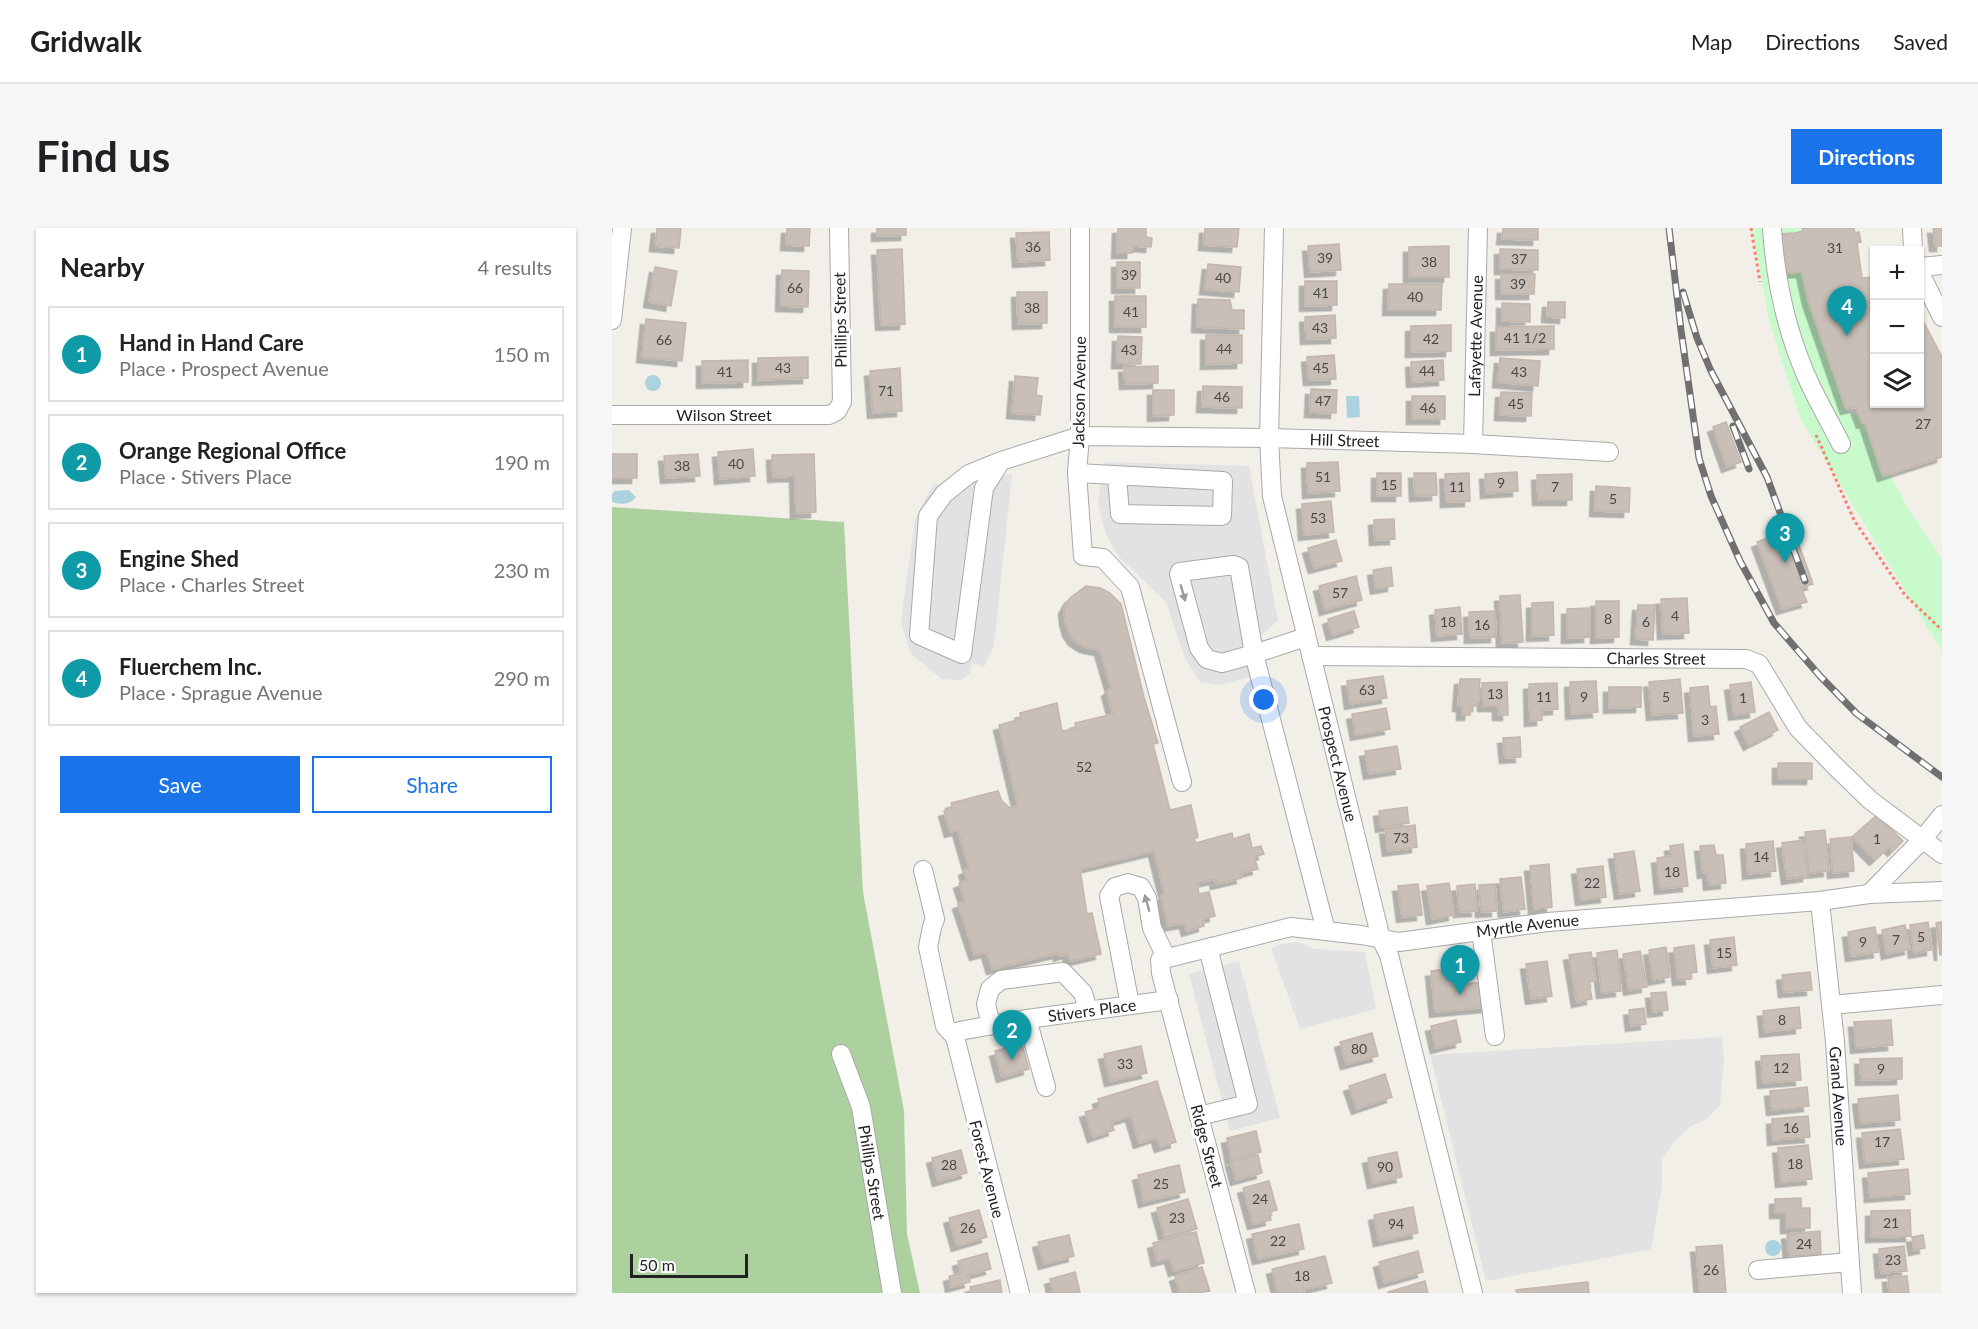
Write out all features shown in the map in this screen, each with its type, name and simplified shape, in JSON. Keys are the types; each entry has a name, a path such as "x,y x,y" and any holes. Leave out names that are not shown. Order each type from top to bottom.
{"street":[{"path":"612,320 622,228"},
{"name":"Phillips Street","path":"837,411 842,402 839,228"},
{"name":"Jackson Avenue","path":"1080,228 1080,436 1077,473 1083,556 1103,558 1130,587 1182,782"},
{"name":"Prospect Avenue","path":"1274,228 1269,438 1272,496 1473,1293"},
{"name":"Lafayette Avenue","path":"1473,444 1478,228"},
{"path":"1772,228 1781,293 1804,373 1841,444"},
{"path":"1912,228 1913,246"},
{"path":"1924,267 1942,265"},
{"path":"1924,281 1942,317"},
{"name":"Wilson Street","path":"612,415 829,416 837,411"},
{"name":"Hill Street","path":"1001,461 984,488 962,654 919,635 928,516 944,494 969,474 1001,461 1080,436 1269,438 1473,444 1609,452"},
{"path":"1077,473 1223,482 1222,516 1120,514 1117,476"},
{"path":"1306,637 1254,654 1222,663 1207,659 1199,648 1178,577 1180,572 1234,565 1239,567 1254,654 1326,931"},
{"name":"Charles Street","path":"1311,656 1746,659 1759,664 1798,728 1835,766 1870,800 1942,854"},
{"path":"1869,894 1922,840 1942,815"},
{"name":"Forest Avenue","path":"923,870 936,919 928,947 945,1026 955,1041 1020,1293"},
{"path":"1130,1005 1109,896 1115,887 1128,883 1141,887 1147,898 1152,928 1166,957 1160,960 1169,1000"},
{"name":"Myrtle Avenue","path":"1166,957 1291,927 1399,942 1548,922 1820,901 1869,894 1942,891"},
{"name":"Grand Avenue","path":"1820,901 1831,1005 1852,1293"},
{"path":"1481,931 1495,1036"},
{"path":"1199,1116 1248,1104 1210,956 1212,947"},
{"path":"991,1025 986,1004 990,989 1001,980 1064,972 1083,993 1088,1010"},
{"path":"1831,1005 1942,995"},
{"name":"Stivers Place","path":"955,1041 959,1031 1027,1019 1169,1000"},
{"name":"Ridge Street","path":"1169,1000 1246,1293"},
{"path":"1027,1019 1046,1087"},
{"name":"Phillips Street","path":"841,1054 861,1107 892,1293"},
{"path":"1758,1270 1850,1262"}],"green space":[{"path":"1752,228 1801,228 1817,314 1849,415 1857,413 1907,506 1942,559 1942,651 1800,418 1769,320"},
{"path":"612,507 844,522 863,892 904,1111 907,1234 920,1293 612,1293"}],"shaded area":[{"path":"1104,462 1249,466 1278,621 1254,641 1253,679 1246,678 1219,685 1200,682 1186,660 1166,602 1119,557 1106,535 1098,504"},
{"path":"1012,474 994,646 984,667 972,663 970,673 961,680 942,679 910,653 901,621 915,519 933,485"},
{"path":"1298,942 1315,949 1365,952 1376,1009 1300,1029 1271,948"},
{"path":"1239,961 1280,1118 1230,1131 1189,974"},
{"path":"1722,1037 1724,1061 1720,1105 1707,1119 1691,1126 1673,1143 1662,1160 1662,1186 1651,1249 1486,1281 1430,1055"}],"water":[{"path":"650,375 656,375 661,383 659,389 650,391 645,386 645,380"},
{"path":"1346,396 1359,396 1360,417 1347,418"},
{"path":"629,490 636,497 631,502 622,504 612,502 612,494 615,491"},
{"path":"1770,1240 1776,1240 1781,1248 1779,1254 1770,1256 1765,1251 1765,1245"}],"building":[{"path":"657,228 681,228 679,248 655,246"},
{"path":"787,228 810,228 809,246 786,245"},
{"path":"877,228 906,228 906,235 877,236"},
{"path":"1118,228 1146,228 1146,237 1152,238 1151,247 1133,246 1132,253 1117,253"},
{"path":"1205,228 1239,228 1237,247 1204,245"},
{"path":"1503,228 1538,228 1538,240 1502,239"},
{"path":"1802,228 1854,228 1855,233 1859,232 1861,242 1857,243 1862,278 1870,277 1870,408 1924,408 1924,323 1942,357 1942,457 1883,476 1865,422 1862,423 1856,407 1846,409 1808,300 1802,272 1785,273 1778,234 1803,231"},
{"path":"1933,228 1942,228 1942,246 1935,246"},
{"path":"1049,232 1050,260 1018,262 1016,233"},
{"path":"1339,244 1341,270 1310,272 1308,246"},
{"path":"1449,246 1449,277 1409,277 1409,247"},
{"path":"902,249 905,324 881,325 877,250"},
{"path":"1500,249 1538,250 1538,270 1500,269"},
{"path":"1117,262 1140,262 1140,288 1117,288"},
{"path":"1208,264 1241,267 1239,292 1205,289"},
{"path":"655,267 677,271 671,306 649,302"},
{"path":"782,270 809,271 808,307 781,306"},
{"path":"1501,274 1535,274 1534,294 1501,294"},
{"path":"1305,281 1337,281 1337,305 1305,306"},
{"path":"1389,284 1442,284 1441,310 1388,310"},
{"path":"1017,292 1047,292 1047,323 1018,324"},
{"path":"1115,296 1146,296 1146,327 1115,327"},
{"path":"1198,299 1230,300 1232,310 1244,310 1244,329 1197,327"},
{"path":"1548,302 1565,302 1565,318 1547,317"},
{"path":"1502,303 1530,304 1530,322 1502,321"},
{"path":"1335,315 1336,338 1306,339 1305,317"},
{"path":"646,319 686,323 682,361 642,357"},
{"path":"1451,325 1451,351 1411,352 1411,326"},
{"path":"1554,326 1554,349 1496,350 1496,327"},
{"path":"1206,335 1242,335 1242,363 1206,364"},
{"path":"1118,336 1142,337 1141,364 1117,363"},
{"path":"1334,355 1336,379 1309,380 1307,357"},
{"path":"808,357 808,378 758,380 758,358"},
{"path":"1500,358 1540,361 1538,386 1498,382"},
{"path":"748,360 748,382 702,383 702,361"},
{"path":"1443,360 1444,380 1412,382 1411,362"},
{"path":"1158,366 1158,383 1125,384 1124,367"},
{"path":"900,368 902,411 873,413 870,371"},
{"path":"1015,376 1038,378 1036,395 1042,396 1040,415 1012,413"},
{"path":"1203,386 1242,387 1242,408 1202,407"},
{"path":"1311,389 1337,390 1336,413 1310,412"},
{"path":"1153,390 1174,390 1174,415 1153,416"},
{"path":"1501,392 1532,393 1531,416 1500,415"},
{"path":"1412,396 1445,396 1445,419 1412,419"},
{"path":"1726,422 1741,462 1727,467 1713,427"},
{"path":"753,449 755,476 720,479 718,452"},
{"path":"612,454 637,454 637,478 612,478"},
{"path":"698,454 700,476 666,478 664,456"},
{"path":"814,454 816,512 796,513 795,476 773,477 772,455"},
{"path":"1338,462 1340,491 1308,493 1307,463"},
{"path":"1517,472 1518,491 1486,493 1485,474"},
{"path":"1377,473 1401,473 1401,496 1377,496"},
{"path":"1414,473 1436,473 1437,495 1415,496"},
{"path":"1469,473 1470,501 1446,502 1445,474"},
{"path":"1572,474 1572,500 1538,500 1537,475"},
{"path":"1596,486 1630,488 1629,512 1595,511"},
{"path":"1331,501 1334,532 1304,535 1302,504"},
{"path":"1394,519 1395,539 1375,540 1374,520"},
{"path":"1793,528 1813,584 1801,588 1807,602 1782,609 1757,542"},
{"path":"1336,540 1342,561 1314,568 1308,548"},
{"path":"1391,567 1393,586 1376,589 1373,570"},
{"path":"1356,576 1362,600 1325,610 1319,586"},
{"path":"1086,586 1100,588 1110,593 1121,604 1158,743 1153,744 1170,810 1191,805 1198,837 1194,839 1196,843 1232,833 1233,839 1249,834 1252,848 1261,846 1264,854 1254,857 1258,869 1241,873 1242,878 1216,884 1215,879 1197,883 1199,894 1209,892 1215,916 1203,919 1204,926 1187,931 1185,923 1168,926 1161,896 1165,895 1154,851 1080,869 1087,914 1092,913 1101,954 1070,961 1068,953 1059,956 1058,953 992,969 987,952 975,955 958,904 965,901 959,883 967,880 964,870 969,868 958,830 950,832 944,811 952,809 951,803 998,791 1002,801 1010,808 1018,806 999,725 1021,719 1020,713 1057,703 1062,731 1076,729 1075,723 1113,714 1107,691 1111,688 1100,650 1085,647 1074,640 1068,631 1065,619 1064,609 1070,598"},
{"path":"1520,595 1523,642 1502,643 1500,596"},
{"path":"1687,598 1689,633 1663,634 1661,599"},
{"path":"1596,601 1619,601 1619,637 1596,638"},
{"path":"1553,602 1554,635 1532,636 1532,603"},
{"path":"1638,605 1655,605 1653,640 1636,639"},
{"path":"1460,607 1462,634 1437,636 1435,610"},
{"path":"1589,608 1589,637 1567,638 1567,609"},
{"path":"1354,611 1359,627 1332,635 1328,619"},
{"path":"1495,611 1496,637 1470,638 1469,612"},
{"path":"1383,676 1387,698 1350,704 1347,681"},
{"path":"1460,679 1480,679 1478,706 1471,706 1470,715 1462,715 1462,706 1458,706"},
{"path":"1680,679 1683,713 1652,715 1649,682"},
{"path":"1596,681 1598,712 1571,714 1570,682"},
{"path":"1507,682 1508,715 1498,715 1498,706 1483,706 1482,683"},
{"path":"1751,682 1755,712 1734,715 1730,685"},
{"path":"1557,683 1558,709 1542,710 1542,720 1530,721 1529,684"},
{"path":"1708,686 1710,707 1716,706 1719,734 1694,736 1690,688"},
{"path":"1609,687 1641,687 1641,707 1609,708"},
{"path":"1386,708 1390,729 1356,735 1352,714"},
{"path":"1769,712 1778,730 1749,745 1740,727"},
{"path":"1520,737 1521,757 1505,758 1503,738"},
{"path":"1397,746 1401,769 1369,774 1365,751"},
{"path":"1778,763 1812,763 1812,779 1778,779"},
{"path":"1407,807 1409,823 1381,827 1379,811"},
{"path":"1877,815 1903,841 1893,851 1889,847 1875,860 1852,837"},
{"path":"1415,825 1417,847 1388,851 1385,829"},
{"path":"1825,830 1829,871 1809,873 1805,832"},
{"path":"1851,837 1854,871 1833,873 1830,839"},
{"path":"1803,840 1808,876 1787,879 1782,843"},
{"path":"1773,841 1776,871 1748,874 1746,844"},
{"path":"1683,844 1688,886 1660,889 1657,858 1671,856 1670,846"},
{"path":"1714,845 1716,855 1723,855 1726,883 1709,885 1708,872 1703,873 1700,846"},
{"path":"1634,851 1640,891 1620,894 1614,854"},
{"path":"1549,864 1552,907 1534,909 1530,866"},
{"path":"1603,866 1606,897 1581,900 1577,869"},
{"path":"1521,877 1525,909 1504,912 1500,879"},
{"path":"1449,883 1454,915 1432,919 1427,886"},
{"path":"1418,884 1422,915 1402,917 1398,886"},
{"path":"1475,884 1477,911 1459,912 1457,886"},
{"path":"1495,884 1497,911 1481,912 1479,885"},
{"path":"1928,922 1932,950 1914,953 1910,925"},
{"path":"1942,922 1942,955 1940,955 1936,923"},
{"path":"1905,925 1910,949 1887,954 1882,930"},
{"path":"1875,927 1879,952 1851,956 1848,932"},
{"path":"1734,937 1737,965 1713,968 1710,940"},
{"path":"1694,945 1697,972 1690,973 1691,979 1678,980 1674,948"},
{"path":"1666,947 1670,977 1653,980 1649,950"},
{"path":"1617,950 1621,991 1602,993 1597,953"},
{"path":"1640,951 1647,987 1629,990 1623,954"},
{"path":"1591,952 1596,981 1589,982 1592,999 1577,1002 1569,955"},
{"path":"1547,961 1552,996 1531,999 1526,964"},
{"path":"1462,967 1464,984 1485,982 1487,1007 1435,1012 1431,971"},
{"path":"1810,972 1812,990 1784,992 1782,975"},
{"path":"1666,992 1668,1010 1653,1012 1651,993"},
{"path":"1799,1007 1801,1028 1765,1032 1763,1011"},
{"path":"1644,1008 1646,1024 1631,1026 1629,1010"},
{"path":"1456,1020 1461,1042 1436,1048 1431,1026"},
{"path":"1891,1020 1893,1045 1856,1048 1854,1022"},
{"path":"1372,1033 1378,1056 1346,1064 1340,1042"},
{"path":"1022,1044 1029,1069 1002,1077 995,1051"},
{"path":"1141,1046 1147,1073 1110,1081 1104,1054"},
{"path":"1799,1054 1801,1080 1763,1083 1761,1056"},
{"path":"1902,1058 1902,1079 1861,1080 1860,1059"},
{"path":"1385,1074 1392,1097 1357,1109 1349,1086"},
{"path":"1157,1081 1176,1142 1160,1147 1157,1137 1139,1143 1131,1116 1111,1122 1114,1130 1093,1137 1085,1112 1100,1108 1098,1099"},
{"path":"1807,1087 1809,1106 1772,1110 1770,1091"},
{"path":"1898,1095 1900,1120 1861,1123 1858,1099"},
{"path":"1808,1116 1810,1137 1773,1140 1772,1119"},
{"path":"1900,1129 1904,1159 1865,1163 1862,1133"},
{"path":"1256,1131 1261,1152 1231,1159 1227,1138"},
{"path":"1808,1145 1812,1179 1781,1182 1778,1148"},
{"path":"961,1150 967,1173 938,1181 932,1158"},
{"path":"1397,1152 1402,1177 1373,1183 1368,1158"},
{"path":"1258,1155 1262,1173 1236,1180 1231,1161"},
{"path":"1179,1165 1185,1192 1144,1202 1138,1175"},
{"path":"1908,1169 1910,1194 1870,1197 1868,1173"},
{"path":"1269,1181 1277,1210 1269,1212 1271,1220 1253,1224 1243,1188"},
{"path":"1801,1198 1801,1208 1810,1208 1810,1228 1786,1228 1786,1213 1775,1213 1775,1199"},
{"path":"1188,1199 1197,1229 1165,1237 1157,1208"},
{"path":"1413,1207 1418,1233 1379,1241 1374,1215"},
{"path":"979,1210 987,1237 957,1246 949,1218"},
{"path":"1910,1210 1911,1236 1871,1237 1871,1211"},
{"path":"1299,1224 1304,1249 1258,1259 1252,1234"},
{"path":"1820,1231 1821,1254 1789,1256 1787,1234"},
{"path":"1196,1232 1204,1263 1174,1271 1170,1258 1157,1261 1153,1243"},
{"path":"1069,1235 1074,1256 1044,1264 1038,1242"},
{"path":"1923,1235 1925,1248 1914,1250 1912,1237"},
{"path":"1722,1245 1726,1293 1700,1293 1696,1247"},
{"path":"1904,1246 1907,1271 1881,1273 1879,1249"},
{"path":"1418,1251 1423,1272 1384,1283 1379,1262"},
{"path":"987,1253 991,1269 968,1275 970,1282 951,1287 949,1276 961,1273 958,1261"},
{"path":"1325,1256 1332,1283 1303,1290 1304,1293 1278,1293 1272,1269"},
{"path":"1202,1267 1210,1291 1194,1293 1193,1290 1180,1293 1175,1276"},
{"path":"1075,1272 1080,1292 1053,1293 1050,1279"},
{"path":"1907,1276 1909,1293 1889,1293 1888,1277"},
{"path":"1000,1280 1002,1293 971,1293 970,1287"},
{"path":"1425,1281 1428,1293 1388,1293 1388,1292"},
{"path":"1588,1282 1589,1293 1517,1293 1516,1290"}],"railway":[{"path":"1669,228 1699,458 1711,496 1740,561 1774,623 1820,676 1857,714 1942,777"},
{"path":"1683,292 1697,338 1711,371 1767,477 1805,581"},
{"path":"1733,426 1749,469"}],"place":[{"name":"Fluerchem Inc.","path":"1847,336"},
{"name":"Engine Shed","path":"1785,563"},
{"name":"Hand in Hand Care","path":"1460,995"},
{"name":"Orange Regional Office","path":"1012,1060"}]}
